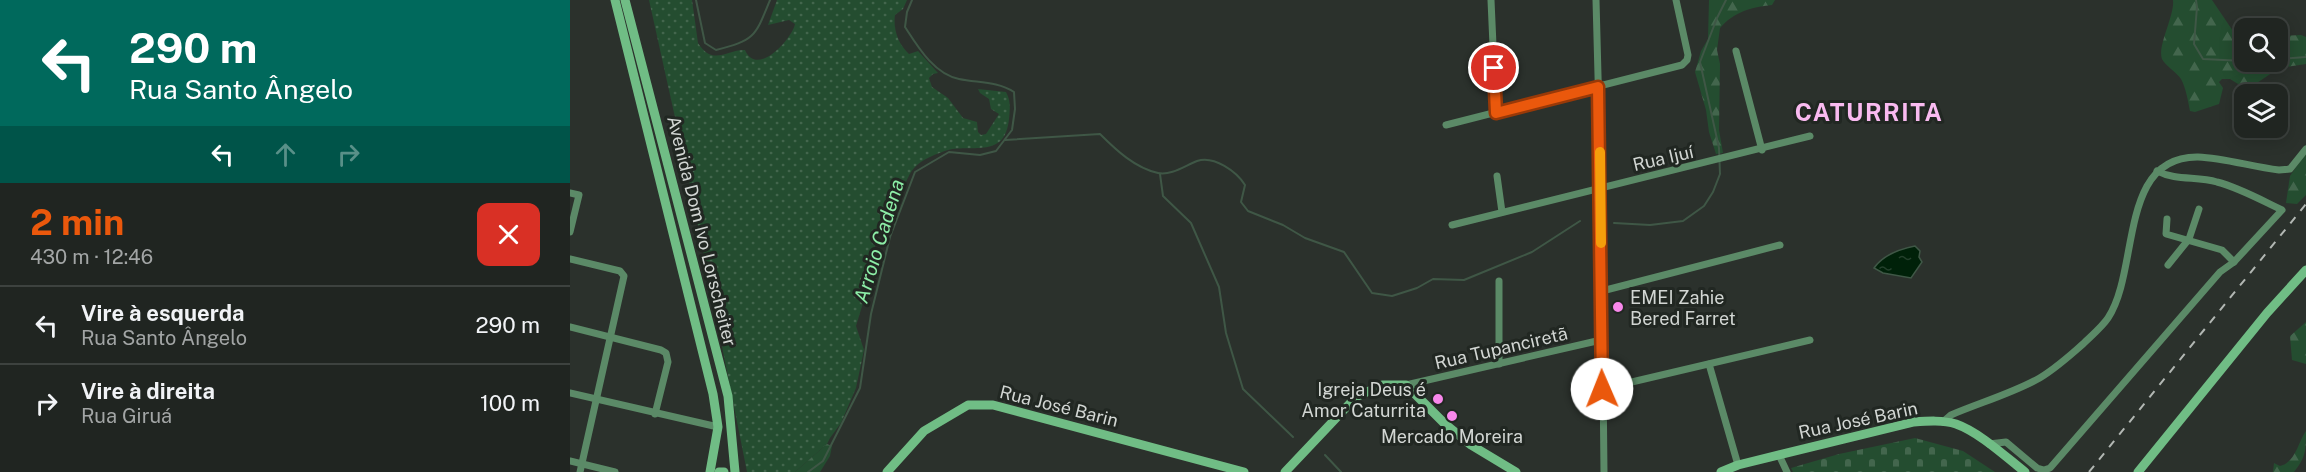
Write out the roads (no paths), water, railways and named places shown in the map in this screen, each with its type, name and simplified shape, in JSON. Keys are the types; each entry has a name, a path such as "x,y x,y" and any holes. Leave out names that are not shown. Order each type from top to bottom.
{"main road":[{"name":"Avenida Dom Ivo Lorscheiter","path":"615,0 713,393 718,428 710,472"},
{"name":"Avenida Dom Ivo Lorscheiter","path":"625,0 728,396 735,472"},
{"path":"2138,472 2267,313 2306,270"},
{"path":"1285,472 1356,396 1382,385 1406,385 1445,424 1471,445 1516,472"},
{"name":"Rua José Barin","path":"887,472 924,431 968,405 993,405 1244,472"},
{"name":"Rua José Barin","path":"1721,472 1779,454 1914,422 1943,422 1957,424 1989,444 2025,472"},
{"path":"719,472 724,472"}],"street":[{"path":"1491,0 1496,113"},
{"path":"1596,0 1601,188 1604,472"},
{"path":"1446,126 1682,65 1688,55 1676,0"},
{"path":"1736,51 1762,150"},
{"name":"Rua Ijuí","path":"1452,225 1762,150 1810,136"},
{"path":"1943,422 1951,415 2035,381 2051,371 2090,338 2107,319 2117,302 2124,282 2138,210 2146,186 2157,171 2180,158 2198,157 2270,169 2290,169 2306,149"},
{"path":"1989,444 2006,442 2037,468 2044,470 2050,468 2220,272 2234,262 2282,210 2234,187 2197,178 2173,178 2157,171"},
{"path":"1497,176 1502,212"},
{"path":"570,193 579,195 570,232"},
{"path":"2168,265 2189,239 2199,209"},
{"path":"2167,219 2166,234 2222,250 2234,262"},
{"path":"1602,291 1780,245"},
{"path":"570,259 620,271 624,276 581,468"},
{"path":"1499,281 1499,364"},
{"path":"570,327 612,336 666,353 668,362 655,414"},
{"name":"Rua Tupanciretã","path":"1406,385 1601,340"},
{"path":"1602,389 1810,340"},
{"path":"1709,364 1738,465"},
{"path":"570,393 718,428"},
{"path":"1779,454 1787,472"},
{"path":"570,462 581,468 615,472"}],"water":[{"path":"1915,246 1920,251 1919,257 1922,262 1911,278 1883,273 1874,268 1892,253"}],"waterway":[{"name":"Arroio Cadena","path":"696,0 705,43 716,50 739,43 752,35 761,22 770,0"},
{"name":"Arroio Cadena","path":"808,472 823,461 860,388 871,314 890,237 915,172 949,152 980,155 996,151 1012,130 1015,109 1014,92 994,84 959,79 934,66 905,27 907,12 912,0"},
{"path":"1614,223 1650,225 1683,221 1704,206 1713,192 1720,174 1719,148 1700,62 1726,0"},
{"path":"2196,0 2194,44 2203,59 2234,61"},
{"path":"2288,58 2306,57"},
{"path":"1005,140 1100,134 1134,163 1150,171 1163,174 1197,161 1211,160 1231,170 1245,185 1241,202 1248,211 1283,225 1305,238 1344,252 1372,293 1392,296 1417,288 1433,279 1464,280 1532,252 1580,221"},
{"path":"1160,174 1163,196 1191,223 1219,287 1226,333 1243,389 1293,437"},
{"path":"1325,455 1341,472"}],"railway":[{"path":"2089,472 2306,204"}],"place":[{"name":"EMEI Zahie Bered Farret","path":"1618,307"},
{"name":"Igreja Deus é Amor Caturrita","path":"1438,399"},
{"name":"Mercado Moreira","path":"1452,416"}],"district":[{"name":"CATURRITA","path":"1869,112"}]}
